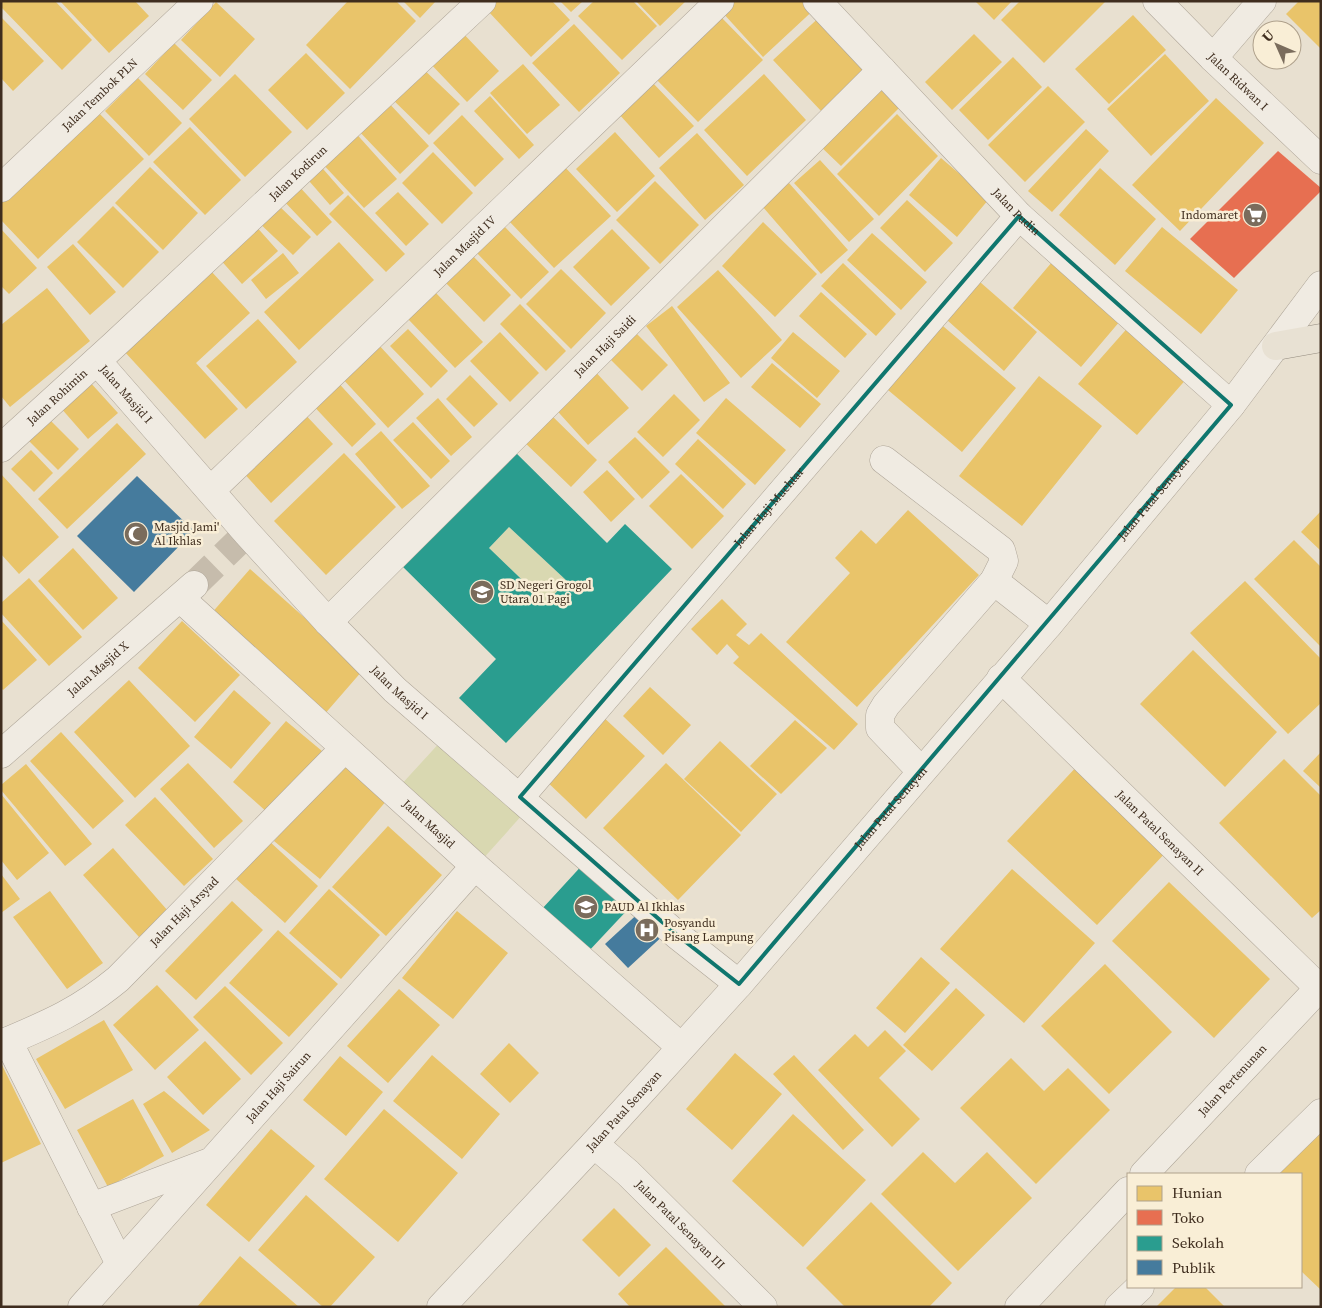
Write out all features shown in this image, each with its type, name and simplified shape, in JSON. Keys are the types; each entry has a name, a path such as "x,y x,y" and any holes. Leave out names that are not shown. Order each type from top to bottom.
{"main road":[{"path":"1276,346 1321,338"}],"street":[{"name":"Jalan Tembok PLN","path":"1,188 200,1"},
{"name":"Jalan Kodirun","path":"106,353 482,1"},
{"name":"Jalan Masjid IV","path":"210,490 720,1"},
{"name":"Jalan Pudin","path":"816,1 1019,216 1231,406"},
{"name":"Jalan Ridwan I","path":"1157,1 1212,58 1321,160"},
{"path":"1212,58 1262,1"},
{"name":"Jalan Haji Saidi","path":"328,622 882,70"},
{"name":"Jalan Haji Muchtar","path":"520,797 1019,216"},
{"name":"Jalan Patal Senayan","path":"441,1307 594,1144 739,984 1049,624 1231,406 1320,287"},
{"name":"Jalan Rohimin","path":"1,448 106,353"},
{"name":"Jalan Masjid I","path":"106,353 245,536 394,690 520,797 677,935 739,984"},
{"path":"884,460 1001,550 1004,561 994,581 880,715 880,728 921,771"},
{"path":"994,581 1049,624"},
{"name":"Jalan Masjid","path":"187,591 345,748 475,866 681,1047"},
{"name":"Jalan Masjid X","path":"1,754 187,591"},
{"name":"Jalan Patal Senayan II","path":"1001,678 1320,987"},
{"name":"Jalan Haji Arsyad","path":"5,1042 61,1019 92,1001 118,979 345,748"},
{"name":"Jalan Haji Sairun","path":"82,1307 475,866"},
{"name":"Jalan Pertenunan","path":"1145,1173 1320,987"},
{"path":"5,1042 120,1264"},
{"path":"1259,1173 1321,1113"},
{"name":"Jalan Patal Senayan III","path":"594,1144 628,1173 763,1307"},
{"path":"91,1207 212,1161"},
{"path":"1019,1307 1127,1191"},
{"path":"1120,1307 1139,1288"}],"highlighted area":[{"path":"1019,216 1231,405 739,984 677,935 520,797"}],"green space":[{"path":"509,527 567,581 546,603 489,548"},
{"path":"443,739 524,813 481,861 399,787"}],"building: Hunian":[{"path":"1,1 55,1 92,40 62,70 1,7"},
{"path":"60,1 135,1 149,16 109,53"},
{"path":"348,1 396,1 416,21 350,89 306,45"},
{"path":"403,1 436,1 420,18"},
{"path":"497,1 552,1 570,20 531,57 487,10"},
{"path":"560,1 583,1 571,12"},
{"path":"594,1 633,1 657,26 622,60 578,16"},
{"path":"636,1 686,1 660,26"},
{"path":"734,1 815,1 819,5 763,57 722,12"},
{"path":"975,1 1012,1 994,20"},
{"path":"1020,1 1106,1 1044,63 1001,20"},
{"path":"1299,1 1321,1 1321,49 1302,30 1302,20 1292,20 1286,14"},
{"path":"216,2 255,39 220,77 181,40"},
{"path":"825,12 873,64 822,112 773,60"},
{"path":"1133,15 1166,50 1109,104 1075,69"},
{"path":"1,17 44,61 13,91 1,78"},
{"path":"722,18 763,60 698,122 657,80"},
{"path":"574,24 620,73 579,112 532,63"},
{"path":"458,28 499,71 467,102 426,59"},
{"path":"974,34 1002,62 952,110 925,82"},
{"path":"174,43 212,80 183,110 145,74"},
{"path":"306,53 345,93 307,130 268,90"},
{"path":"1165,54 1209,101 1151,156 1107,109"},
{"path":"1013,57 1042,87 988,140 959,110"},
{"path":"417,63 460,104 429,135 387,94"},
{"path":"523,64 560,105 527,134 490,93"},
{"path":"235,74 292,132 245,177 189,119"},
{"path":"764,74 806,120 747,176 704,130"},
{"path":"138,78 182,123 149,156 105,111"},
{"path":"652,82 694,126 659,158 618,113"},
{"path":"876,85 899,108 841,166 818,144"},
{"path":"1048,86 1085,122 1025,182 988,145"},
{"path":"490,96 534,145 519,159 474,111"},
{"path":"1216,98 1264,143 1180,231 1132,185"},
{"path":"386,100 429,146 400,174 356,128"},
{"path":"95,109 144,159 38,259 1,220 1,198"},
{"path":"897,114 938,156 879,216 837,174"},
{"path":"462,115 504,159 475,187 433,143"},
{"path":"190,127 241,180 205,215 153,162"},
{"path":"352,129 397,179 364,208 319,160"},
{"path":"1086,129 1109,151 1052,212 1028,191"},
{"path":"615,132 655,176 617,212 576,169"},
{"path":"697,133 744,185 705,220 659,168"},
{"path":"433,152 473,193 442,224 402,183"},
{"path":"941,158 989,199 957,237 909,195"},
{"path":"820,160 874,219 849,242 794,183"},
{"path":"317,162 344,193 330,205 303,174"},
{"path":"563,165 611,216 554,268 506,218"},
{"path":"150,167 198,213 163,250 115,203"},
{"path":"1100,168 1156,219 1115,265 1059,215"},
{"path":"655,181 699,225 660,264 616,220"},
{"path":"296,183 332,222 317,236 281,198"},
{"path":"789,183 848,250 821,274 762,206"},
{"path":"398,192 429,224 406,246 375,213"},
{"path":"348,195 405,254 386,272 329,214"},
{"path":"273,200 311,237 293,255 255,219"},
{"path":"907,200 953,243 925,272 880,228"},
{"path":"113,206 159,252 123,288 77,242"},
{"path":"763,222 817,274 775,317 722,266"},
{"path":"254,224 278,251 242,284 218,257"},
{"path":"502,224 549,272 521,299 475,251"},
{"path":"1162,227 1238,290 1201,334 1125,271"},
{"path":"1,229 37,268 9,294 1,286"},
{"path":"612,229 650,268 611,306 573,267"},
{"path":"872,233 927,282 901,310 847,260"},
{"path":"339,242 374,280 299,350 264,312"},
{"path":"73,244 116,292 90,315 47,267"},
{"path":"283,253 299,273 266,299 251,280"},
{"path":"471,254 511,295 484,322 444,281"},
{"path":"1058,255 1126,314 1081,367 1013,308"},
{"path":"843,263 896,314 876,336 821,286"},
{"path":"561,269 606,313 571,349 526,304"},
{"path":"210,270 250,313 196,363 238,409 205,439 123,350"},
{"path":"718,270 782,340 741,378 677,307"},
{"path":"980,282 1037,332 1004,371 947,320"},
{"path":"47,288 90,341 10,407 1,396 1,325"},
{"path":"821,292 867,334 845,358 799,316"},
{"path":"436,293 483,342 455,368 408,319"},
{"path":"520,304 566,351 546,371 500,324"},
{"path":"672,306 730,383 704,402 646,326"},
{"path":"258,319 297,362 246,409 206,366"},
{"path":"937,321 1016,388 962,452 882,385"},
{"path":"1131,324 1189,376 1137,435 1078,384"},
{"path":"408,329 448,371 431,388 390,346"},
{"path":"500,332 539,373 510,402 470,361"},
{"path":"793,332 840,371 817,398 771,358"},
{"path":"637,334 668,365 642,391 611,360"},
{"path":"377,343 424,394 388,428 341,377"},
{"path":"772,363 821,404 800,428 751,387"},
{"path":"591,367 629,408 588,445 551,404"},
{"path":"470,375 498,404 474,427 446,399"},
{"path":"1039,376 1102,426 1022,526 959,476"},
{"path":"333,377 376,424 352,447 308,400"},
{"path":"89,381 118,413 88,439 60,407"},
{"path":"674,394 700,420 663,457 637,432"},
{"path":"438,398 472,437 451,456 416,418"},
{"path":"726,398 786,450 755,485 696,433"},
{"path":"300,409 333,444 271,503 239,468"},
{"path":"547,411 597,460 571,487 521,439"},
{"path":"46,416 79,449 58,470 24,436"},
{"path":"413,422 450,461 431,479 393,440"},
{"path":"117,423 146,454 67,529 38,499"},
{"path":"381,431 430,486 402,509 355,454"},
{"path":"635,437 670,472 642,499 608,462"},
{"path":"698,439 746,484 723,509 675,464"},
{"path":"31,450 53,473 34,492 11,469"},
{"path":"344,453 396,507 326,575 274,521"},
{"path":"607,470 635,499 611,522 583,492"},
{"path":"1,474 59,537 19,574 1,554"},
{"path":"681,474 724,516 692,549 649,506"},
{"path":"908,510 979,575 857,707 786,642 850,573 835,558 861,530 876,544"},
{"path":"1321,511 1321,551 1301,532"},
{"path":"1294,540 1321,567 1321,647 1254,579"},
{"path":"73,548 118,598 83,630 38,581"},
{"path":"250,569 363,670 323,716 210,615"},
{"path":"29,578 82,637 49,666 1,613 1,603"},
{"path":"1245,581 1321,659 1321,703 1288,734 1190,633"},
{"path":"722,599 747,624 736,635 749,645 761,633 858,724 834,750 733,663 739,657 727,644 717,655 691,629"},
{"path":"1,620 37,660 3,690 1,688"},
{"path":"182,621 240,675 195,722 138,668"},
{"path":"1193,650 1277,732 1225,787 1140,704"},
{"path":"129,680 190,746 135,798 74,732"},
{"path":"650,687 691,725 663,755 623,716"},
{"path":"234,690 271,723 231,769 194,737"},
{"path":"600,714 645,756 586,819 541,776"},
{"path":"795,720 827,748 781,794 750,766"},
{"path":"286,721 322,751 268,813 233,782"},
{"path":"61,732 124,801 93,829 30,761"},
{"path":"720,741 777,794 741,832 684,779"},
{"path":"1321,752 1321,788 1303,771"},
{"path":"1284,759 1321,796 1321,910 1312,918 1219,823"},
{"path":"341,761 387,800 320,879 274,841"},
{"path":"188,763 243,821 214,848 160,789"},
{"path":"666,763 741,835 678,900 603,828"},
{"path":"26,764 92,844 65,866 1,790 1,785"},
{"path":"1079,764 1169,849 1097,925 1007,841"},
{"path":"1,794 49,853 17,880 1,860"},
{"path":"155,797 213,859 184,886 125,825"},
{"path":"388,826 442,875 386,936 332,887"},
{"path":"269,841 318,886 285,923 235,878"},
{"path":"113,848 168,911 139,937 83,875"},
{"path":"1012,869 1095,943 1024,1023 940,949"},
{"path":"1,874 20,899 1,913"},
{"path":"1169,882 1270,979 1214,1038 1112,941"},
{"path":"329,889 380,935 341,979 289,933"},
{"path":"50,891 103,963 67,989 13,917"},
{"path":"232,901 263,930 196,1000 165,971"},
{"path":"457,911 508,953 453,1019 402,978"},
{"path":"278,930 338,984 289,1037 229,983"},
{"path":"921,957 950,983 905,1033 876,1008"},
{"path":"1105,964 1172,1032 1109,1094 1041,1026"},
{"path":"157,985 199,1030 155,1070 113,1025"},
{"path":"225,986 283,1043 251,1075 193,1017"},
{"path":"956,988 985,1015 932,1071 903,1045"},
{"path":"399,989 440,1025 388,1083 347,1046"},
{"path":"104,1020 133,1070 65,1109 36,1059"},
{"path":"885,1030 906,1051 879,1078 920,1119 892,1147 818,1070 855,1034 868,1047"},
{"path":"205,1041 241,1079 203,1115 167,1077"},
{"path":"509,1043 539,1073 510,1103 480,1074"},
{"path":"735,1053 782,1094 732,1150 686,1109"},
{"path":"432,1055 500,1114 462,1159 393,1101"},
{"path":"794,1055 864,1130 843,1150 773,1074"},
{"path":"340,1056 383,1092 346,1136 303,1100"},
{"path":"1011,1058 1044,1091 1068,1068 1110,1110 1036,1184 960,1108"},
{"path":"1,1063 41,1144 1,1163"},
{"path":"164,1091 210,1130 172,1153 143,1104"},
{"path":"133,1099 164,1156 108,1187 77,1130"},
{"path":"384,1109 458,1173 398,1242 324,1179"},
{"path":"793,1114 866,1180 803,1247 732,1181"},
{"path":"271,1129 315,1166 249,1242 206,1205"},
{"path":"1321,1129 1321,1290 1302,1272 1302,1173 1279,1173"},
{"path":"923,1152 955,1183 987,1152 1032,1198 958,1271 881,1194"},
{"path":"306,1195 375,1257 330,1307 323,1307 258,1250"},
{"path":"871,1202 952,1283 929,1307 845,1307 806,1268"},
{"path":"614,1208 651,1245 619,1277 582,1240"},
{"path":"666,1247 726,1307 630,1307 618,1294"},
{"path":"240,1256 299,1307 197,1307"},
{"path":"1175,1288 1206,1288 1225,1307 1156,1307"}],"building: Toko":[{"name":"Indomaret","path":"1278,151 1321,188 1321,191 1234,278 1190,239"}],"building: Sekolah":[{"name":"SD Negeri Grogol Utara 01 Pagi","path":"510,447 607,543 625,524 672,569 506,743 459,698 496,659 397,561","holes":["509,527 567,581 546,603 489,548"]},
{"name":"PAUD Al Ikhlas","path":"586,861 632,905 587,953 541,910"}],"building: Publik":[{"name":"Masjid Jami' Al Ikhlas","path":"137,476 194,531 134,592 77,536"},
{"path":"644,908 667,932 628,968 605,944"}],"tunnel":[{"path":"194,585 242,538"}],"place":[{"name":"Indomaret","path":"1255,215"},
{"name":"Masjid Jami' Al Ikhlas","path":"136,534"},
{"name":"SD Negeri Grogol Utara 01 Pagi","path":"482,592"},
{"name":"PAUD Al Ikhlas","path":"586,907"},
{"name":"Posyandu Pisang Lampung","path":"647,930"}]}
